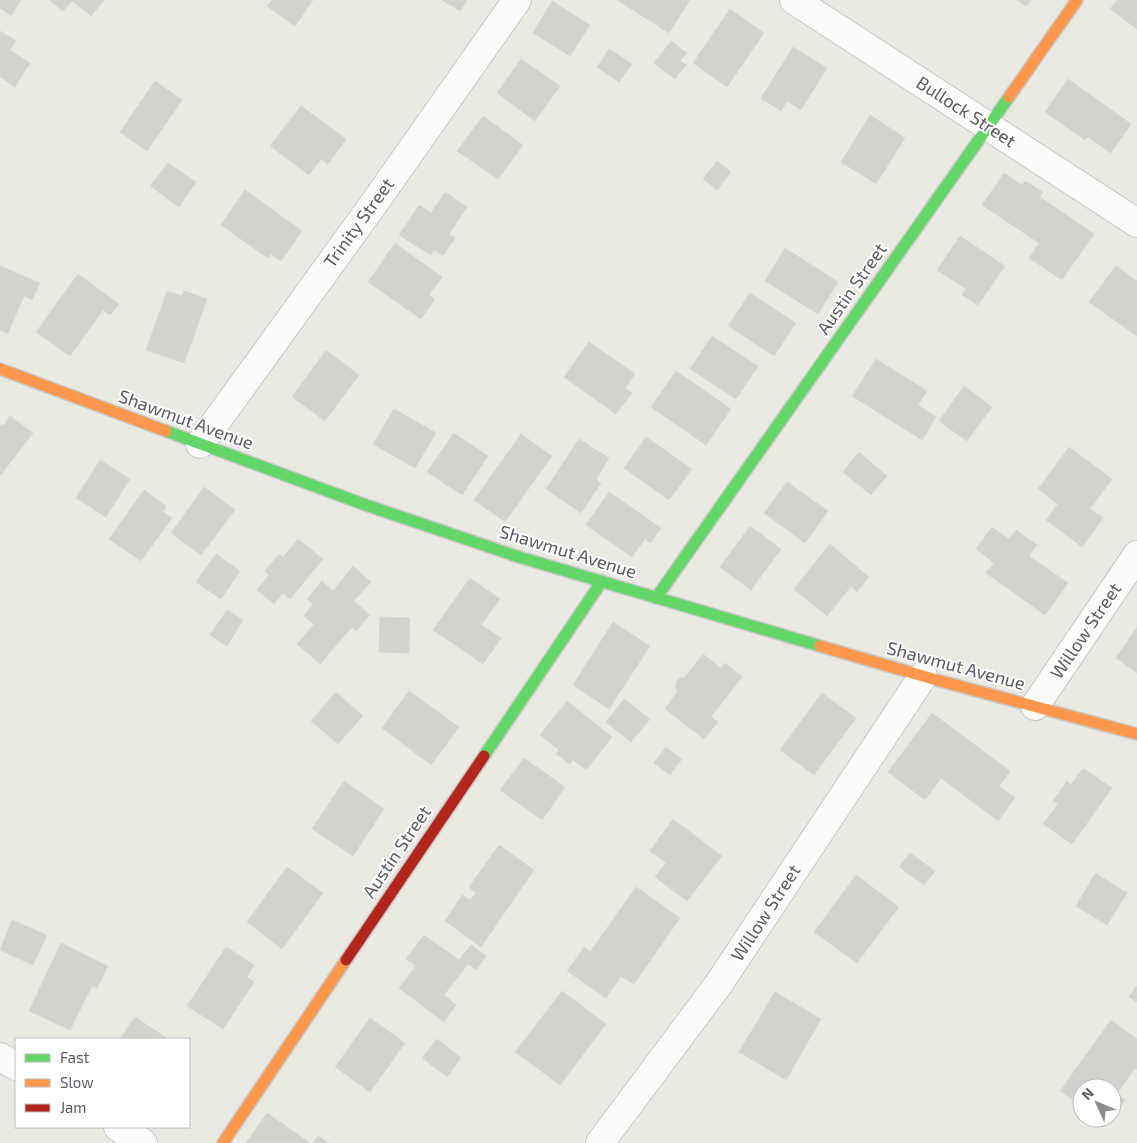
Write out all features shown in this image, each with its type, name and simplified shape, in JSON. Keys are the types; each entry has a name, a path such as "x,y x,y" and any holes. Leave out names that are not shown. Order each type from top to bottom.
{"street":[{"name":"Trinity Street","path":"200,444 375,202 517,0"},
{"name":"Bullock Street","path":"794,0 1137,223"},
{"name":"Austin Street","path":"656,598 1077,0"},
{"name":"Shawmut Avenue","path":"0,369 372,507 519,557 922,676 1137,734"},
{"name":"Willow Street","path":"1035,706 1137,555"},
{"name":"Austin Street","path":"223,1143 602,581"},
{"name":"Willow Street","path":"600,1143 718,985 922,676"},
{"path":"0,1057 15,1065"},
{"path":"120,1128 143,1143"}],"building":[{"path":"0,0 21,0 11,16 0,8"},
{"path":"49,0 104,0 91,16 72,1 63,11"},
{"path":"272,0 313,0 295,26 267,6"},
{"path":"442,0 467,0 460,11"},
{"path":"617,0 690,0 669,33"},
{"path":"1017,0 1031,0 1026,6"},
{"path":"1117,0 1137,0 1137,29 1110,9"},
{"path":"552,1 590,25 570,56 533,33"},
{"path":"730,9 764,33 727,87 693,63"},
{"path":"0,31 16,41 10,50 30,63 15,87 0,77"},
{"path":"671,41 687,53 680,61 686,65 675,79 654,63"},
{"path":"793,47 827,68 801,110 787,101 781,111 761,98"},
{"path":"609,49 632,64 619,82 597,67"},
{"path":"521,59 560,86 535,121 497,93"},
{"path":"1068,79 1131,124 1111,153 1088,137 1085,140 1045,112"},
{"path":"155,81 182,100 147,151 120,132"},
{"path":"301,106 346,139 328,164 321,159 309,175 270,146"},
{"path":"870,115 905,138 876,184 841,162"},
{"path":"483,116 523,145 498,179 457,151"},
{"path":"717,161 731,172 717,190 703,179"},
{"path":"168,163 196,182 179,207 150,186"},
{"path":"1004,173 1022,185 1025,181 1043,192 1040,197 1094,234 1062,280 1029,258 1039,243 982,205"},
{"path":"245,190 302,231 281,261 271,254 268,258 221,225"},
{"path":"445,192 467,207 449,234 455,238 443,256 434,250 431,255 399,235 419,205 431,213"},
{"path":"960,236 1005,266 978,305 962,295 966,289 937,270"},
{"path":"395,243 442,277 429,295 435,299 421,319 368,282"},
{"path":"785,248 838,282 818,314 765,281"},
{"path":"0,266 40,283 32,300 24,296 8,333 0,330"},
{"path":"1116,266 1137,281 1137,336 1089,302"},
{"path":"78,274 119,304 110,315 103,310 70,356 36,332"},
{"path":"167,291 182,296 184,291 207,299 184,363 146,350"},
{"path":"750,293 796,323 774,356 728,326"},
{"path":"712,336 758,366 736,399 690,369"},
{"path":"589,342 635,374 625,388 632,393 616,414 564,377"},
{"path":"326,350 359,375 325,421 292,397"},
{"path":"876,359 927,391 918,405 936,417 922,440 852,396"},
{"path":"676,371 731,409 706,445 651,407"},
{"path":"964,386 992,407 967,441 939,421"},
{"path":"394,409 436,433 415,468 373,444"},
{"path":"10,416 33,433 0,476 0,424 3,426"},
{"path":"454,433 488,456 462,495 427,472"},
{"path":"521,434 552,456 505,522 474,500"},
{"path":"646,437 692,469 669,500 624,468"},
{"path":"579,439 609,458 596,480 601,483 581,513 546,489"},
{"path":"1069,447 1112,479 1090,509 1103,518 1082,547 1046,520 1058,504 1038,489"},
{"path":"859,452 887,476 871,495 843,472"},
{"path":"100,460 130,479 106,517 76,498"},
{"path":"787,482 828,511 805,543 764,513"},
{"path":"204,487 235,510 201,555 171,533"},
{"path":"144,490 166,506 163,512 172,518 141,561 109,539"},
{"path":"609,492 661,528 650,543 645,539 632,557 586,525"},
{"path":"750,526 781,549 751,590 720,567"},
{"path":"992,527 1009,539 1016,530 1037,545 1029,556 1068,583 1045,615 986,573 994,563 976,549"},
{"path":"298,539 323,559 290,599 283,593 274,604 257,590 269,575 265,571 279,554 283,557"},
{"path":"830,544 869,577 857,592 851,586 827,616 794,589"},
{"path":"216,554 240,571 221,599 196,582"},
{"path":"353,566 371,582 354,601 370,615 356,631 352,627 320,664 297,644 314,624 304,616 313,604 307,599 322,581 333,591"},
{"path":"470,578 500,599 481,625 501,638 483,664 433,630"},
{"path":"227,610 243,620 227,646 210,635"},
{"path":"380,617 410,618 409,653 379,652"},
{"path":"613,622 650,646 609,709 573,685"},
{"path":"1137,627 1137,673 1116,658"},
{"path":"703,654 721,668 725,663 742,677 711,717 718,722 704,739 665,709 677,692 676,682 680,678 685,677"},
{"path":"409,691 459,727 431,765 382,728"},
{"path":"336,692 363,716 338,744 311,721"},
{"path":"822,693 856,718 814,775 780,750"},
{"path":"624,699 650,719 631,742 606,722"},
{"path":"567,701 612,737 586,770 573,760 570,764 556,754 559,750 540,735"},
{"path":"932,713 1010,771 999,786 1015,798 998,821 941,778 925,800 888,772"},
{"path":"666,747 682,759 670,775 654,763"},
{"path":"524,758 565,787 542,820 500,790"},
{"path":"1083,768 1112,788 1072,844 1043,824 1058,804 1053,801 1067,781 1071,785"},
{"path":"344,781 384,809 353,856 312,829"},
{"path":"673,819 722,856 687,901 655,877 666,863 650,851"},
{"path":"499,845 534,870 481,947 445,921 462,895 470,900 476,893 469,887"},
{"path":"910,853 935,871 924,885 899,867"},
{"path":"287,867 323,893 282,949 247,922"},
{"path":"1095,873 1127,893 1107,925 1076,906"},
{"path":"856,875 899,907 857,963 814,932"},
{"path":"636,887 680,918 634,984 621,976 606,998 567,971 584,947 590,952"},
{"path":"12,920 47,935 33,965 0,950"},
{"path":"424,935 459,960 471,945 486,956 476,970 468,964 444,995 456,1005 444,1022 399,988 416,966 406,959"},
{"path":"61,943 108,966 97,988 92,986 70,1030 29,1011"},
{"path":"226,947 254,965 247,977 254,982 223,1029 187,1006"},
{"path":"1137,985 1137,1002 1129,997"},
{"path":"562,991 606,1024 560,1085 515,1052"},
{"path":"775,992 821,1019 786,1080 739,1052"},
{"path":"135,1017 166,1038 121,1038"},
{"path":"370,1018 405,1043 370,1092 335,1067"},
{"path":"1111,1020 1137,1039 1137,1069 1135,1068 1122,1087 1122,1078 1072,1078 1072,1099 1060,1091"},
{"path":"437,1039 461,1058 447,1077 422,1058"},
{"path":"267,1113 310,1143 246,1143"},
{"path":"318,1136 329,1143 313,1143"}],"traffic: fast":[{"path":"656,598 1009,97"},
{"path":"166,431 363,504 519,557 820,646"},
{"path":"484,756 602,581"}],"traffic: slow":[{"path":"1009,97 1077,0"},
{"path":"0,369 166,431"},
{"path":"820,646 933,679 1137,734"},
{"path":"223,1143 346,960"}],"traffic: jam":[{"path":"346,960 484,756"}]}
